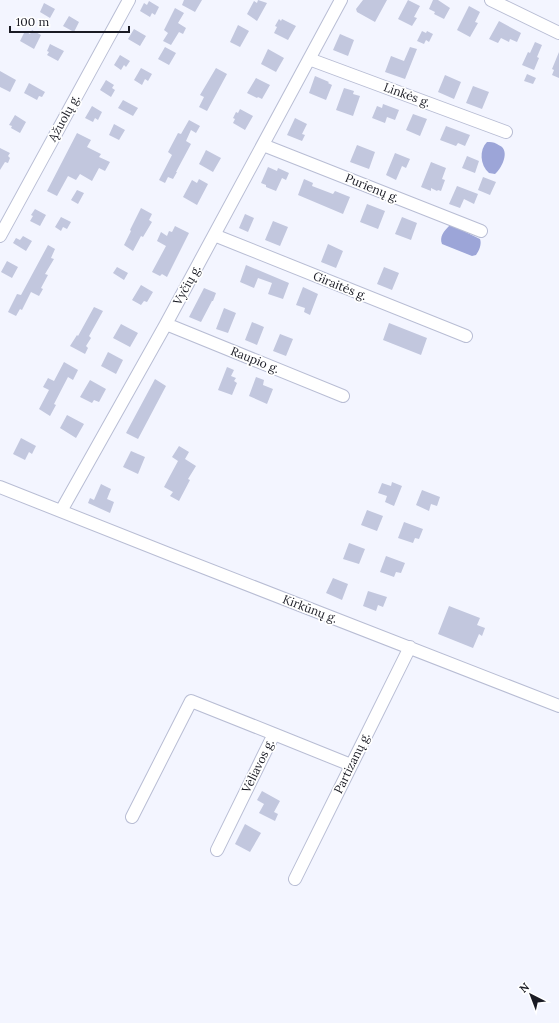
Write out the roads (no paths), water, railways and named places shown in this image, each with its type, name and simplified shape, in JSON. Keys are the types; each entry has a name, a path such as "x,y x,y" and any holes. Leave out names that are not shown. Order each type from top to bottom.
{"street":[{"name":"Ąžuolų g.","path":"0,236 129,0"},
{"name":"Vyčių g.","path":"61,511 166,324 341,0"},
{"path":"491,0 559,33"},
{"name":"Linkės g.","path":"309,59 506,132"},
{"name":"Purienų g.","path":"263,145 481,231"},
{"name":"Giraitės g.","path":"214,236 466,336"},
{"name":"Raupio g.","path":"166,324 344,396"},
{"path":"0,486 61,511"},
{"name":"Kirkūnų g.","path":"61,511 559,706"},
{"name":"Partizanų g.","path":"295,879 410,648"},
{"path":"132,817 191,701 274,734"},
{"name":"Vėliavos g.","path":"217,850 274,734 351,765"}],"water":[{"path":"487,142 492,142 502,147 505,153 500,169 495,174 489,173 482,162 484,145"},
{"path":"449,226 453,226 480,239 480,247 476,255 472,256 442,244 442,237"}]}
